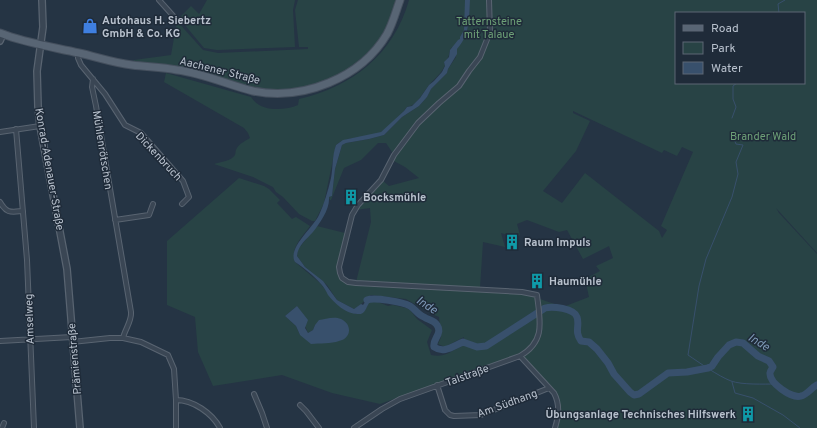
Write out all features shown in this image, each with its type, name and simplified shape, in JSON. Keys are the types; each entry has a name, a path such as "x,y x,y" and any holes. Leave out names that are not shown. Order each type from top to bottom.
{"main road":[{"name":"Aachener Straße","path":"1,36 131,65 185,71 254,91 276,93 298,92 332,82 367,58 386,34 393,21 400,0"}],"street":[{"name":"Konrad-Adenauer-Straße","path":"42,0 43,28 38,62 37,82 40,126 64,247 68,289"},
{"path":"160,0 176,19"},
{"name":"Talstraße","path":"354,428 400,399 520,356 531,348 538,339 540,333 537,295 515,291 348,282 342,278 339,267 352,215 358,205 381,180 394,155 418,123 438,103 459,86 480,57 490,32 489,0"},
{"name":"Dickenbruch","path":"78,53 78,58 81,65 105,94 125,125 140,133 183,181 189,197 182,204"},
{"name":"Mühlenrötschen","path":"93,80 92,87 131,312 130,321 123,338"},
{"path":"0,132 40,126"},
{"name":"Amselweg","path":"16,129 27,260 34,428"},
{"path":"0,202 5,210 9,212 23,211"},
{"path":"115,220 149,215 153,204"},
{"name":"Prämienstraße","path":"68,289 80,428"},
{"path":"0,341 30,339 72,340 123,338 141,342 157,349 168,355 174,369 176,428"},
{"path":"520,356 554,393 559,408 555,428"},
{"name":"Am Südhang","path":"438,385 445,410 450,415 454,416 481,415 549,388"},
{"path":"254,394 267,428"},
{"path":"176,400 191,402 207,413 217,422 220,428"},
{"path":"300,405 319,428"},
{"path":"2,428 4,423"}],"green space":[{"path":"207,0 295,0 293,10 295,47 217,50 204,48 179,18 191,6 199,14"},
{"path":"298,0 396,0 390,20 375,45 344,72 315,86 298,89 277,90 251,87 180,67 132,63 134,60 171,55 177,21 203,50 218,53 308,49 308,47 299,47 295,10"},
{"path":"409,0 817,0 817,253 776,208 817,254 817,428 556,428 560,408 557,397 523,357 530,350 541,326 540,299 563,307 589,297 585,279 600,271 596,266 613,258 609,246 583,259 567,230 559,232 527,220 517,224 520,235 516,237 501,233 505,247 483,242 480,288 356,282 371,222 370,208 356,210 382,180 389,186 419,178 405,167 392,160 394,155 386,143 378,143 361,160 344,168 331,200 330,200 329,197 332,196 335,169 342,145 384,135 402,117 419,106 427,97 431,89 447,73 456,57 452,47 448,58 444,63 444,68 421,97 387,127 376,134 347,139 336,145 324,203 315,221 312,221 299,214 283,197 276,192 273,187 253,177 214,164 231,159 235,155 238,147 250,138 248,133 244,128 164,82 166,73 251,97 255,102 266,108 279,109 292,107 298,105 299,99 318,94 353,77 382,52 393,37","holes":["573,111 662,153 664,150 677,156 682,147 693,152 661,226 667,230 662,238 659,231 585,173 562,203 543,191 576,151 590,121 573,113"]},
{"path":"239,178 269,189 280,200 277,203 292,219 296,217 310,226 295,247 295,262 320,283 336,303 345,310 357,314 365,310 368,303 373,300 388,306 393,305 406,308 410,310 417,319 432,330 427,342 431,355 444,355 464,345 464,337 445,347 438,344 441,337 439,317 406,299 371,295 354,309 337,300 327,285 305,267 297,256 298,249 317,226 345,233 338,267 347,283 535,295 536,310 519,321 521,325 538,316 536,338 530,347 518,354 380,404 332,393 282,375 213,386 198,352 195,317 167,305 167,241","holes":["297,306 308,333 313,330 315,325 334,318 340,341 300,335 296,326 285,316"]}],"water":[{"path":"465,0 470,0 467,32 457,49 457,54 447,73 431,89 427,97 419,106 402,117 384,135 342,145 335,169 332,196 329,197 328,206 324,216 313,232 301,245 298,252 297,256 305,267 323,281 337,300 354,309 361,304 363,305 369,297 377,296 376,300 373,300 368,304 364,312 359,314 350,313 334,302 318,281 309,272 295,262 293,256 297,244 316,220 323,206 331,178 336,145 343,140 381,132 407,107 412,106 420,98 429,85 442,72 445,66 444,62 449,57 450,50 460,39 464,30"},
{"path":"297,306 308,320 305,328 308,333 313,330 319,320 335,318 345,321 349,327 348,334 343,339 336,342 311,344 300,335 296,326 285,316"}],"waterway":[{"path":"779,12 778,4 785,0"},
{"path":"732,118 736,107 733,99 733,86 736,84"},
{"path":"731,132 736,144 743,145 736,162 738,174 732,197 706,259 699,286 688,355 715,373 731,381 747,384 775,384"},
{"name":"Inde","path":"367,300 371,299 395,302 412,307 422,316 437,325 439,331 434,341 434,347 441,350 448,349 463,342 477,347 486,346 545,308 553,307 567,310 575,314 577,317 577,331 581,341 589,342 597,349 608,363 614,374 634,395 639,394 668,373 687,372 712,366 729,345 736,342 743,343 758,356 769,361 773,367 770,372 773,381 787,393 801,396 817,385"},
{"path":"732,382 735,393 753,398 783,415 800,428"}],"place":[{"name":"Autohaus H. Siebertz GmbH & Co. KG","path":"90,26"},
{"name":"Bocksmühle","path":"351,197"},
{"name":"Raum Impuls","path":"512,242"},
{"name":"Haumühle","path":"537,281"},
{"name":"Übungsanlage Technisches Hilfswerk","path":"748,414"}],"park label":[{"name":"Tatternsteine mit Talaue","path":"489,27"},
{"name":"Brander Wald","path":"763,136"}]}
